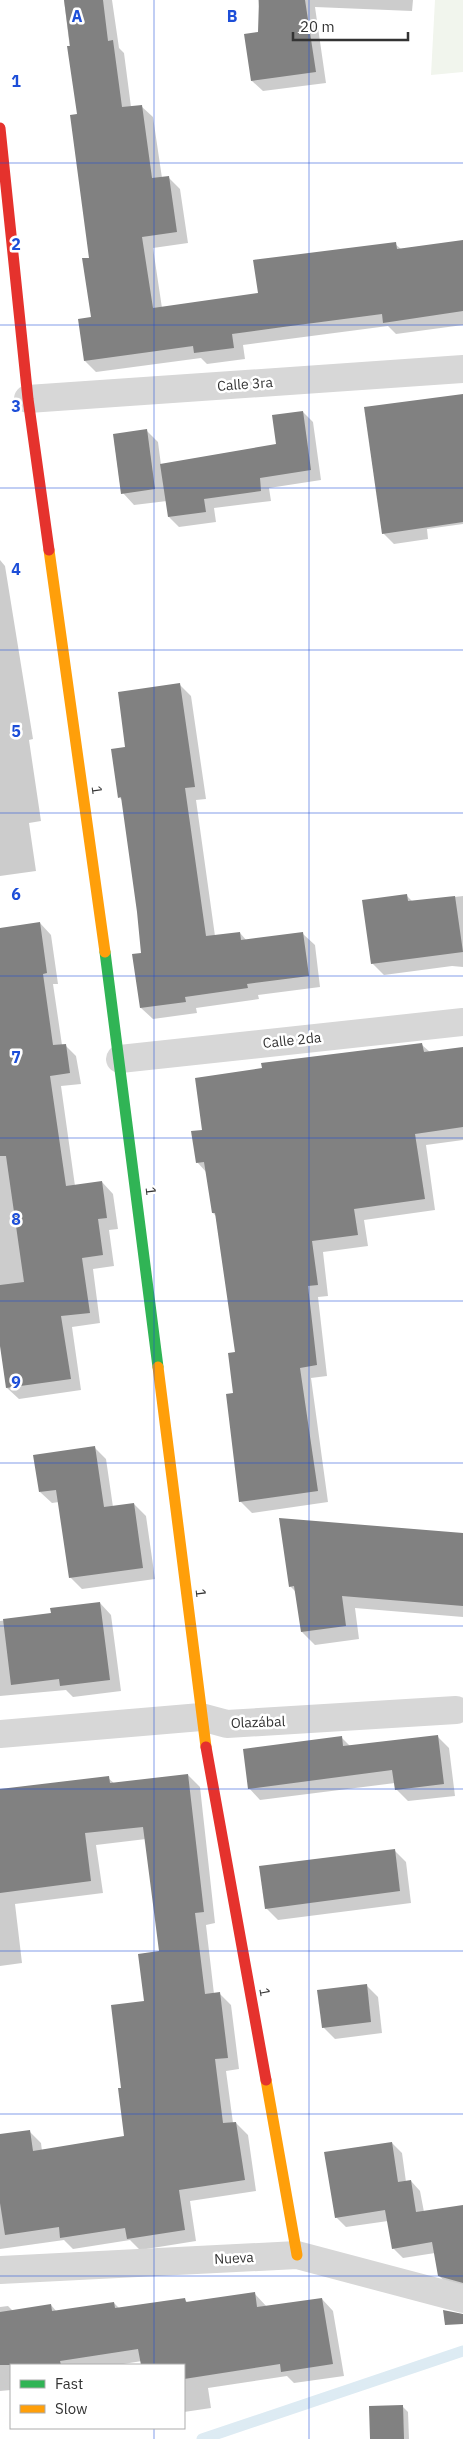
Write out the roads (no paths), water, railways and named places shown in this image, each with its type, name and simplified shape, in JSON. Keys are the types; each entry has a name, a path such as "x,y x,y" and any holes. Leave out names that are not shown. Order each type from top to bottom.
{"street":[{"name":"1","path":"0,128 28,399 120,1059 201,1717 297,2255"},
{"name":"Calle 3ra","path":"28,399 463,369"},
{"name":"Calle 2da","path":"120,1059 463,1022"},
{"name":"Olazábal","path":"0,1734 201,1717 228,1724 456,1710"},
{"name":"Nueva","path":"0,2270 297,2255 463,2300"}],"waterway":[{"path":"202,2439 463,2351"}]}
